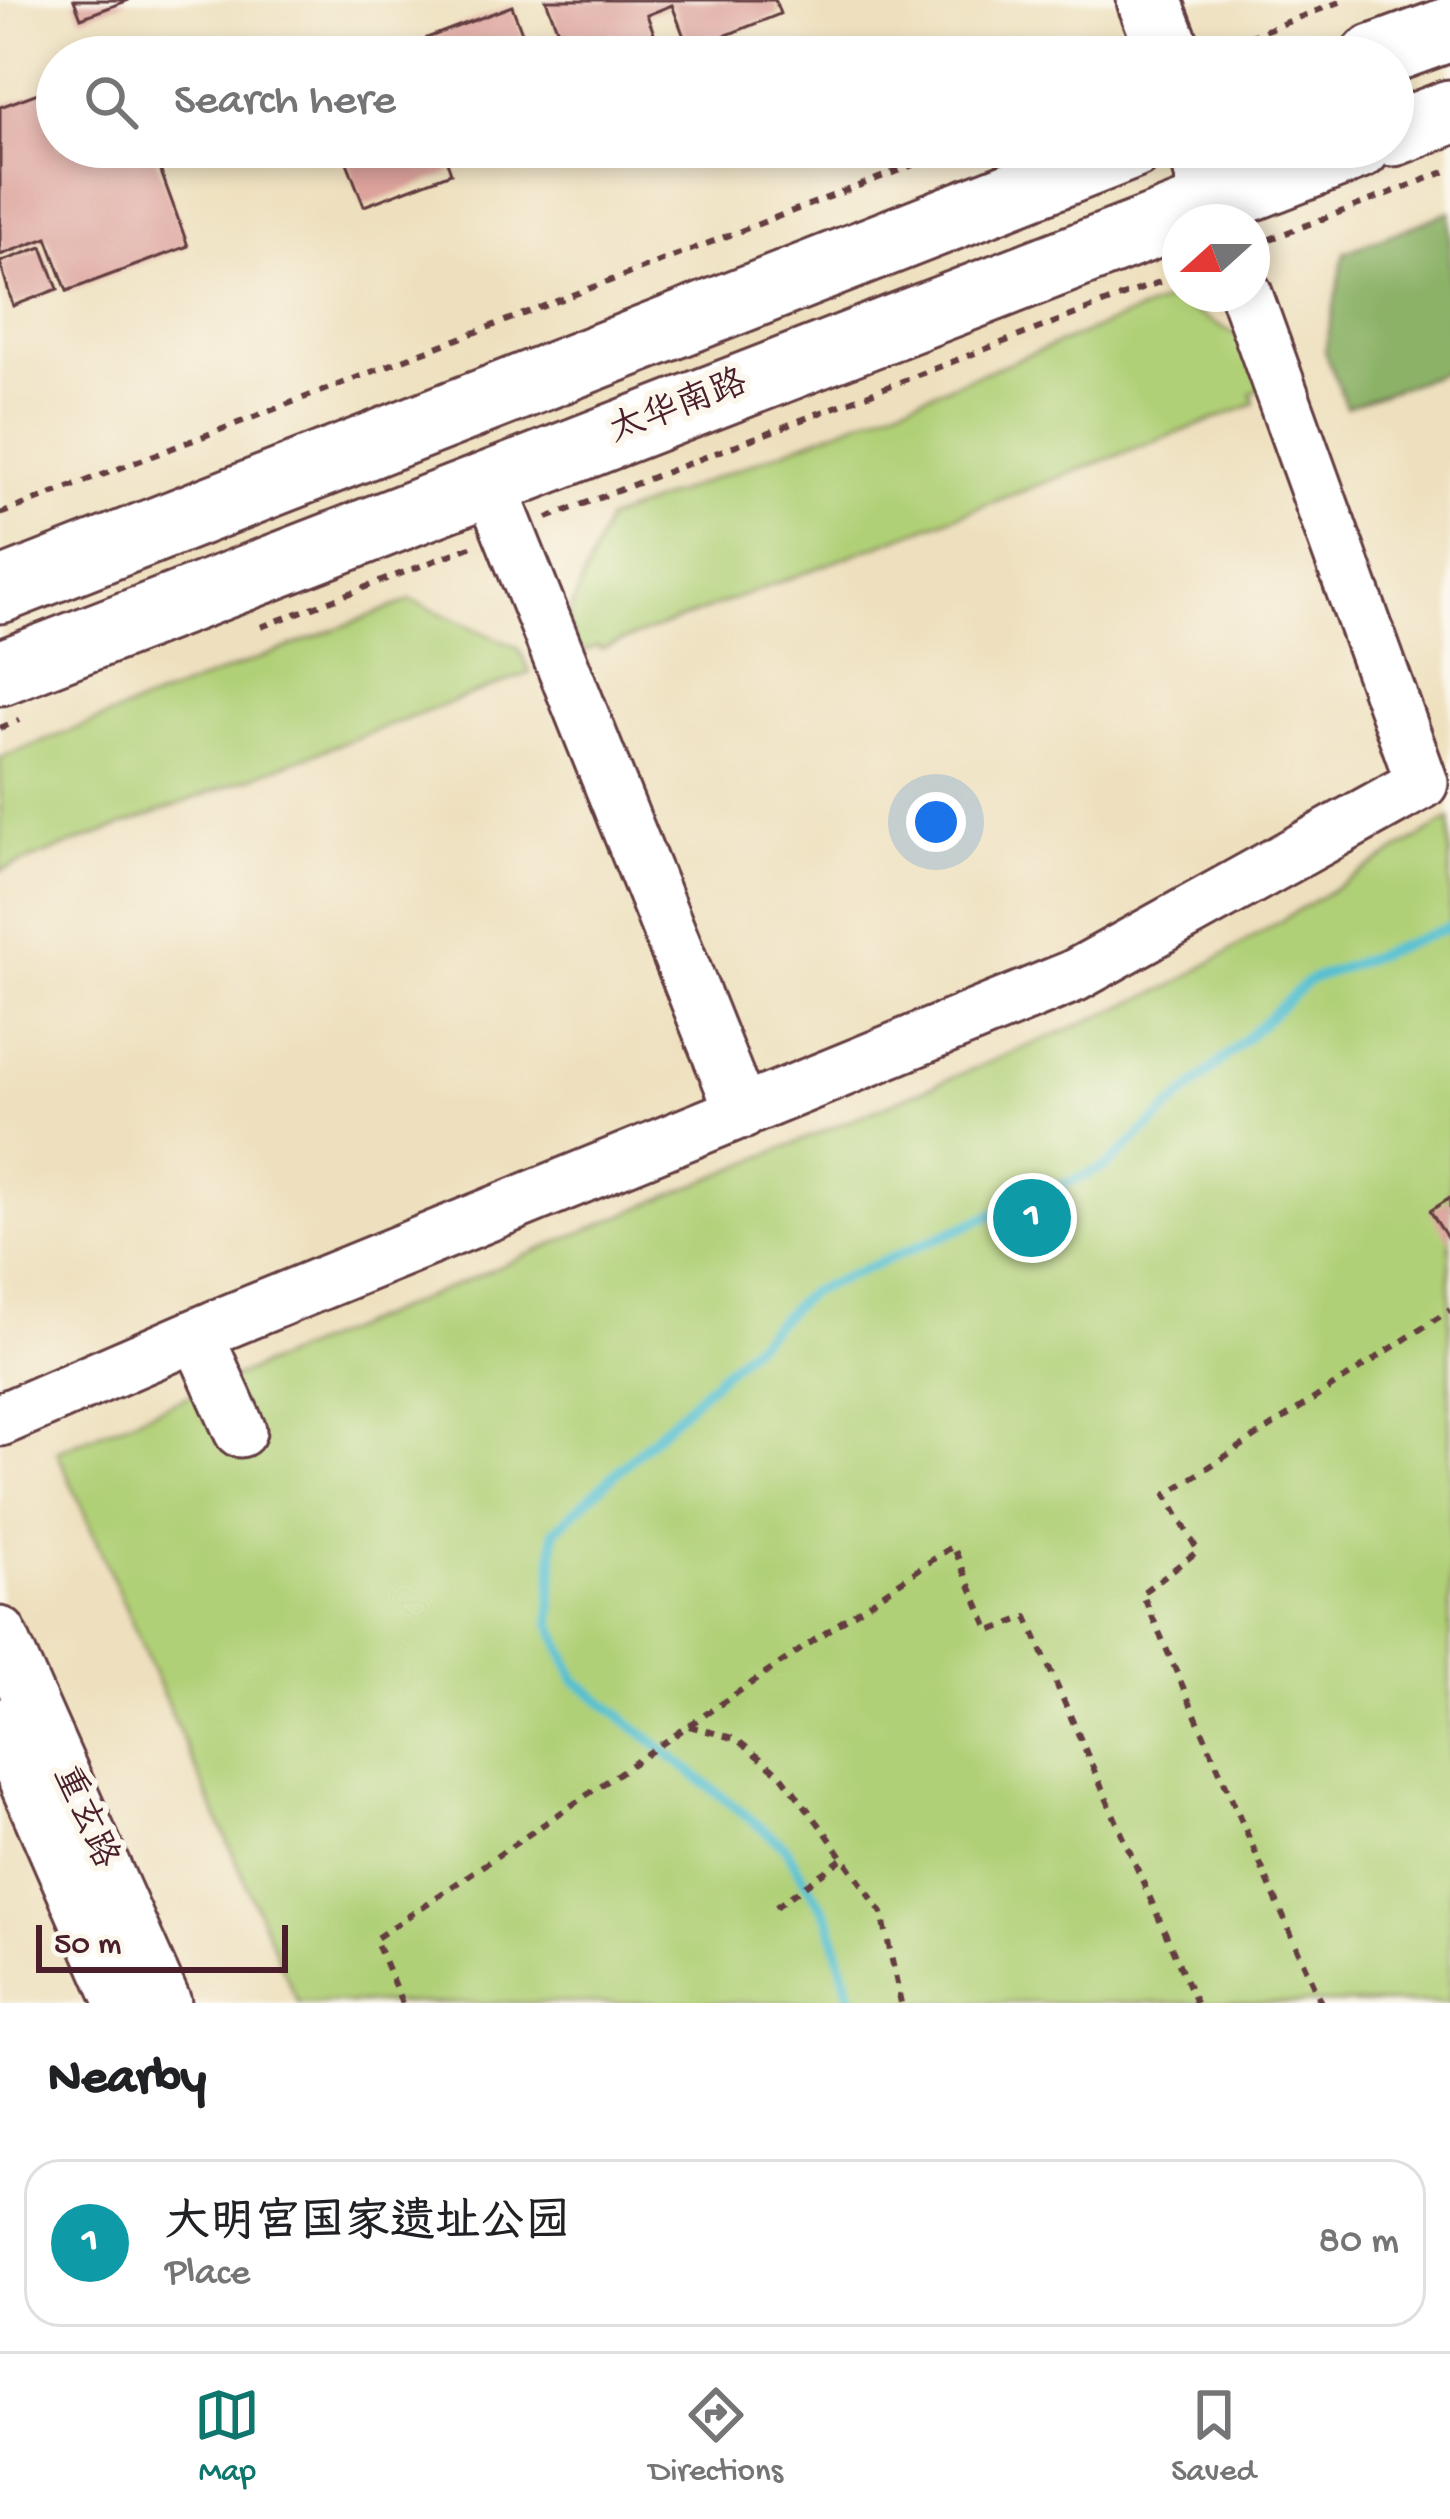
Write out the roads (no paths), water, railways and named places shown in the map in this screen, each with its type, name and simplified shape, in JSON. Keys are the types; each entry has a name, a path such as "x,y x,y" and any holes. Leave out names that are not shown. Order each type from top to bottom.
{"main road":[{"path":"1102,0 1116,36"},
{"path":"1149,0 1163,36"},
{"path":"1414,42 1450,29"},
{"path":"1414,126 1450,112"},
{"path":"0,591 1078,168"},
{"path":"1173,168 1198,204"},
{"name":"太华南路","path":"1238,204 1314,168"},
{"name":"太华南路","path":"11,696 499,507 1162,237"}],"street":[{"path":"0,1420 1075,976 1422,783 1252,312"},
{"path":"499,507 742,1113"},
{"path":"197,1335 240,1431"},
{"name":"重玄路","path":"0,1633 165,2003"},
{"name":"重玄路","path":"0,1724 122,2003"}],"waterway":[{"path":"852,2003 829,1919 784,1846 575,1680 551,1623 554,1531 808,1293 1107,1166 1308,981 1450,927"}],"place":[{"name":"大明宫国家遗址公园","path":"1032,1218"}]}
